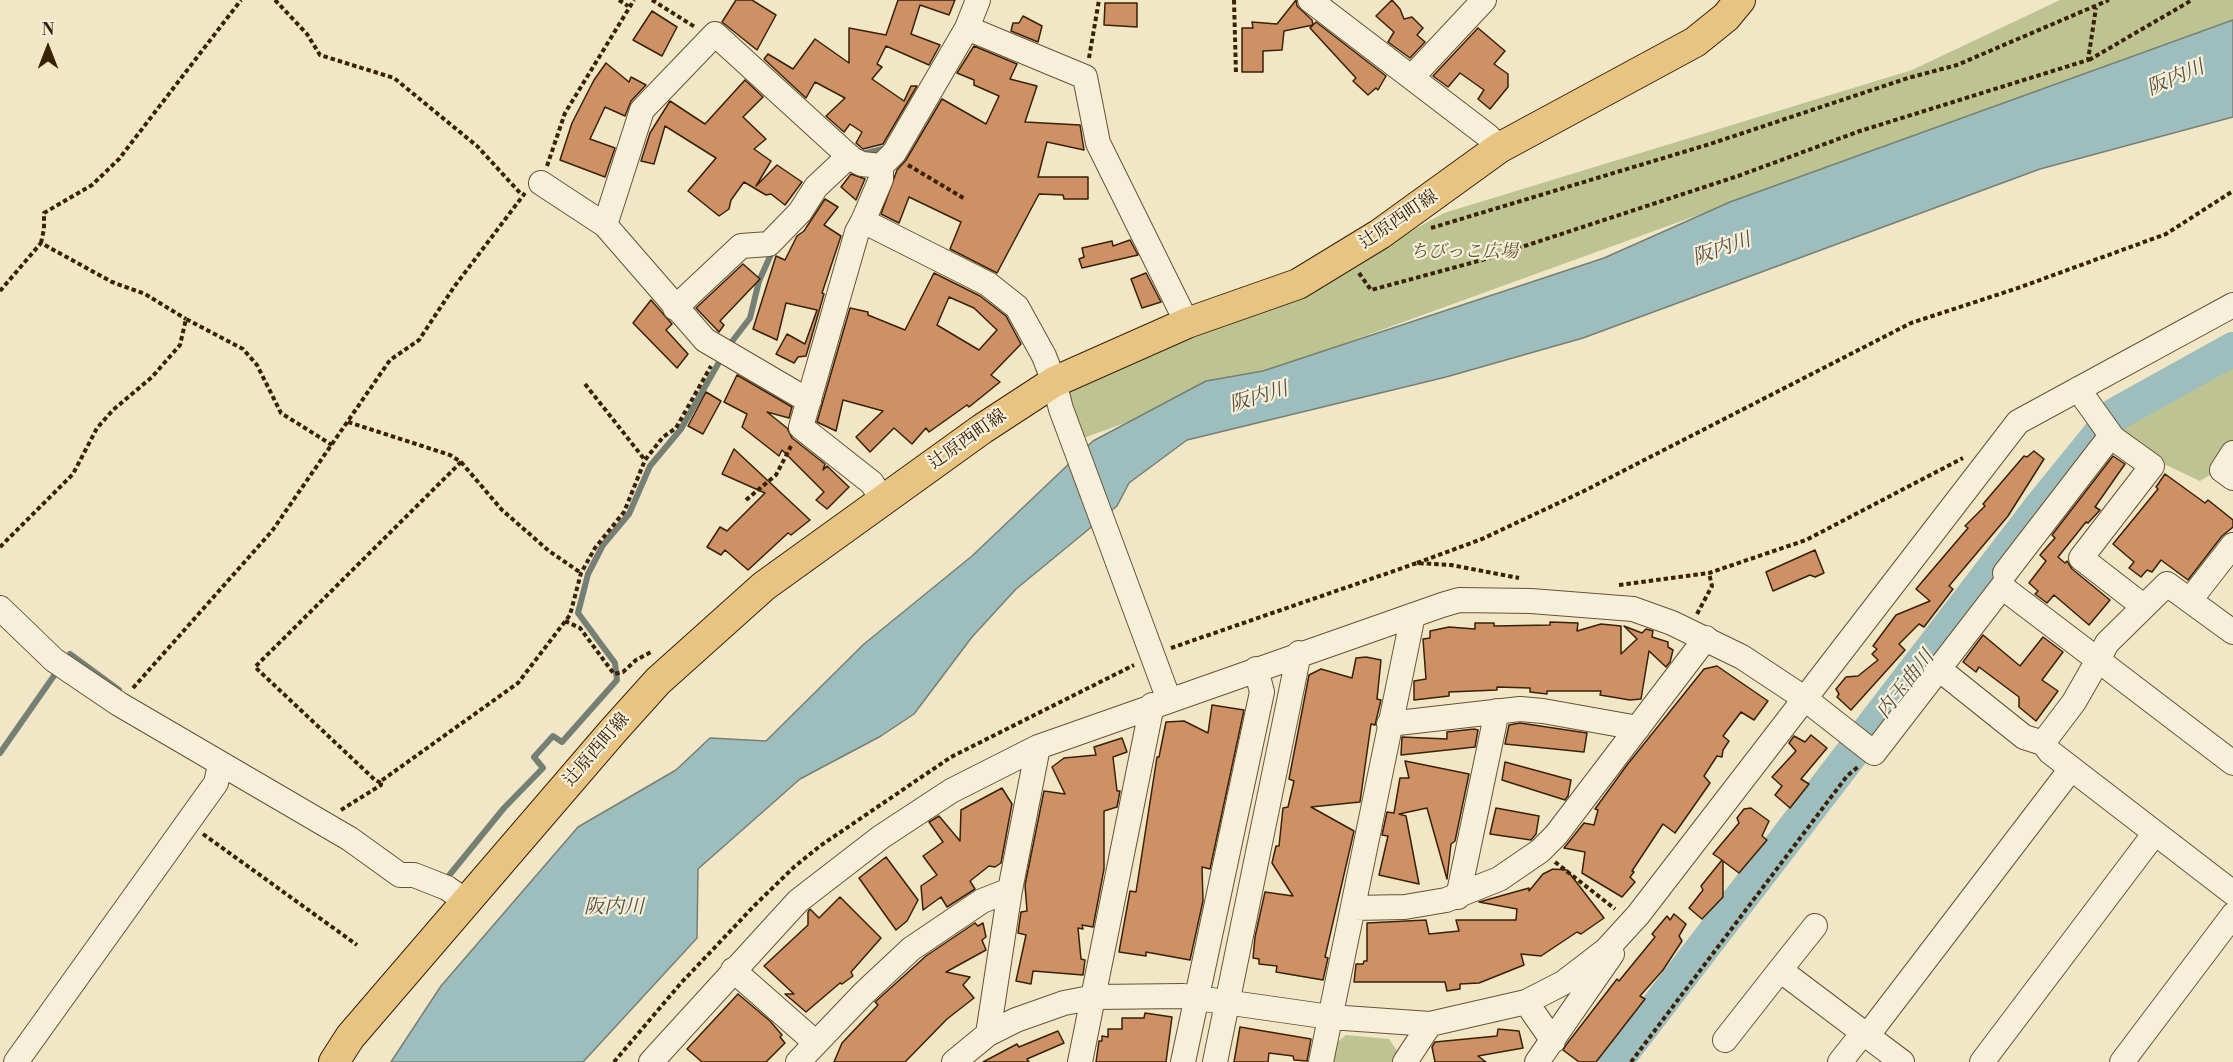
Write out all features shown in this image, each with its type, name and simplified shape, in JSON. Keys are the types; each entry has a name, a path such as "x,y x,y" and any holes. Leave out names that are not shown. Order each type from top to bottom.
{"main road":[{"name":"辻原西町線","path":"334,1062 350,1037 658,681 764,586 882,500 1058,395 1187,323 1298,284 1380,234 1499,148 1695,42 1726,17 1740,0"}],"street":[{"path":"675,308 741,246 769,244 800,212 816,187 868,160 967,28 978,0"},
{"path":"1310,0 1488,136 1499,148"},
{"path":"1412,77 1484,0"},
{"path":"967,28 1085,77 1098,143 1187,323"},
{"path":"605,225 642,110 715,34 868,160 881,179 857,232 801,427 872,483 882,500"},
{"path":"532,189 605,225 705,340 809,401"},
{"path":"863,222 988,284 1017,307 1044,356 1154,654 1161,703 1080,1062"},
{"path":"954,1062 988,1034 1016,1020 1064,1003 1095,997 1197,998 1330,1017 1430,1023 1526,1002 1563,983 1592,961 1804,698 2018,422 2233,305"},
{"path":"2078,389 2113,437 2152,466 2081,558 2143,606"},
{"path":"2005,573 2106,442 2113,437"},
{"path":"2233,453 2222,470 2233,478"},
{"path":"2190,600 2233,545"},
{"path":"2043,743 2074,702 2107,643 2167,584 2233,632"},
{"path":"651,1062 798,901 881,837 951,791 1038,747 1299,653 1459,600 1574,603 1633,609 1699,630 1804,698 1874,752 2002,587 2233,763"},
{"path":"0,608 61,665 220,765 350,839 400,874 414,875 447,888 467,902"},
{"path":"1322,1062 1413,615"},
{"path":"1353,908 1405,907 1458,897 1499,879 1540,851 1638,728 1699,630"},
{"path":"1215,1062 1299,653"},
{"path":"1183,1062 1262,692 1256,669"},
{"path":"1939,669 2024,737 2043,743 2050,752 2071,769 2233,892"},
{"path":"1389,724 1497,711 1543,711 1638,728"},
{"path":"1458,897 1497,711"},
{"path":"988,1034 1010,890 1038,747"},
{"path":"16,1062 216,783 220,765"},
{"path":"1840,1062 1865,1035 2071,769"},
{"path":"1982,1062 2156,833"},
{"path":"798,1062 911,949 982,901 1010,890"},
{"path":"1537,1062 1553,1041 1629,914"},
{"path":"2121,1062 2233,915"},
{"path":"1725,1040 1815,926"},
{"path":"733,970 816,1043"},
{"path":"1780,970 1902,1062"},
{"path":"1526,1002 1553,1041"},
{"path":"1405,1062 1430,1023"}],"path":[{"path":"0,291 41,243 44,213 92,185 119,159 241,0"},
{"path":"275,0 307,34 320,55 394,78 532,189"},
{"path":"619,0 628,6"},
{"path":"132,689 272,531 390,360 419,340 532,189 565,113 602,55 628,6 634,0"},
{"path":"652,0 709,36 715,34"},
{"path":"1085,77 1099,0"},
{"path":"1234,0 1236,74"},
{"path":"1429,229 1710,144 1956,64 2096,8 2109,0"},
{"path":"1354,265 1371,290 1482,260 1738,176 1860,130 2088,60 2192,0"},
{"path":"2088,60 2096,8"},
{"path":"868,160 965,198"},
{"path":"1154,654 1482,539 1584,491 1911,323 2018,288 2166,234 2233,191"},
{"path":"41,243 112,282 146,294 186,319 243,349 257,365 281,413 332,446"},
{"path":"0,547 73,474 102,422 152,376 180,345 186,319"},
{"path":"345,818 336,813 518,683 570,615 581,573 595,548 624,512 645,460 663,437 676,428 725,352"},
{"path":"585,384 645,460"},
{"path":"348,422 450,455 461,462 502,510 549,551 581,573"},
{"path":"746,500 776,475 801,427"},
{"path":"1612,585 1709,573 1806,540 1970,453"},
{"path":"381,783 375,780 255,668 461,462"},
{"path":"1417,563 1451,565 1522,579"},
{"path":"1699,630 1712,586 1709,573"},
{"path":"565,621 580,628 614,674 622,672"},
{"path":"1631,1062 1847,776 1874,752"},
{"path":"182,828 199,831 357,945"},
{"path":"1540,851 1629,914"}],"green space":[{"name":"ちびっこ広場","path":"2060,0 2233,0 2233,21 1078,440 1064,396 1069,391 1344,268 1444,213 1912,70"},
{"path":"2233,337 2233,441 2213,473 2200,481 2166,465 2120,430 2106,411 2108,401 2180,364 2213,351"},
{"path":"1346,1035 1389,1039 1399,1054 1394,1062 1330,1062 1333,1046"}],"water":[{"name":"阪内川","path":"2233,20 2233,117 2040,169 1583,338 1446,377 1187,440 1129,483 1117,506 1016,589 972,637 914,714 881,736 800,779 698,869 697,938 583,1062 391,1062 441,986 578,827 676,770 710,738 766,741 864,644 972,556 1093,441 1206,381 1263,371 1604,258 1730,202"}],"building":[{"path":"736,0 752,0 776,15 757,50 722,22"},
{"path":"898,0 955,0 949,15 920,5 911,34 940,45 929,65 886,46 877,64 882,67 872,79 904,101 911,86 917,86 883,144 863,149 856,143 862,132 850,124 844,132 826,116 845,98 815,82 806,98 764,59 768,54 793,69 815,39 849,63 849,28 886,35"},
{"path":"1296,0 1297,6 1312,20 1313,25 1284,31 1282,50 1263,51 1263,72 1242,72 1242,28 1253,28 1252,22 1277,24"},
{"path":"1392,0 1400,9 1404,19 1412,17 1423,28 1417,35 1425,42 1410,58 1388,42 1394,32 1376,16"},
{"path":"1105,3 1137,3 1137,27 1104,25"},
{"path":"652,11 677,27 662,56 633,40"},
{"path":"1023,16 1042,26 1038,42 1011,31 1013,23 1019,23"},
{"path":"1316,22 1386,76 1378,90 1376,88 1368,95 1353,81 1356,78 1310,28"},
{"path":"1478,28 1505,51 1494,64 1508,74 1508,87 1490,109 1478,99 1484,90 1460,73 1448,87 1433,76"},
{"path":"974,46 1017,64 1010,79 1037,86 1025,122 1080,125 1084,150 1047,142 1038,177 1088,177 1088,199 1064,199 1063,195 1039,194 997,273 950,249 961,222 909,197 899,223 881,214 897,170 906,160 942,99 986,124 999,96 974,85 974,80 957,73"},
{"path":"606,63 629,82 631,77 646,85 631,101 625,116 605,107 590,139 615,148 605,177 560,160 572,123 594,80"},
{"path":"745,80 763,97 743,117 766,139 754,149 771,161 756,186 777,165 802,182 785,205 771,194 766,195 744,182 731,200 729,209 719,216 688,191 716,158 665,126 654,164 641,161 650,133 670,101 705,124"},
{"path":"851,174 865,179 856,200 841,187"},
{"path":"825,199 838,207 824,225 841,236 822,293 824,294 806,356 798,357 794,363 776,354 787,334 805,344 817,310 786,303 777,340 753,329 776,256 785,260 797,236 804,231"},
{"path":"1130,240 1138,255 1082,268 1079,259 1084,257 1082,248 1112,241 1113,246"},
{"path":"743,264 760,279 720,321 724,325 719,332 696,308"},
{"path":"934,273 980,296 1006,316 1021,344 991,375 1000,382 969,407 967,405 929,432 926,428 912,444 894,428 870,452 856,437 883,411 843,400 836,431 817,422 850,308 868,312 868,315 905,330","holes":["949,297 974,308 997,330 979,350 937,325"]},
{"path":"1146,273 1161,302 1142,308 1131,279"},
{"path":"651,300 672,324 666,330 688,354 677,368 633,323"},
{"path":"737,375 792,407 789,418 767,412 787,428 792,438 825,464 823,470 827,466 849,487 827,509 816,500 824,492 782,450 779,456 742,427 747,414 724,402"},
{"path":"706,392 721,401 703,434 688,426"},
{"path":"734,449 810,520 791,535 788,533 748,570 725,550 721,555 707,547 720,527 727,531 765,493 722,474"},
{"path":"2034,451 2044,459 2008,516 1949,586 1953,589 1924,627 1919,624 1899,644 1905,650 1851,710 1837,697 1839,694 1836,689 1846,677 1858,676 1878,660 1872,654 1877,649 1873,646 1896,615 1930,601 1916,589 1968,528 1965,526 1985,506 1983,504 2024,456 2027,457"},
{"path":"2113,456 2125,464 2095,507 2100,510 2088,523 2086,522 2058,557 2065,563 2067,561 2072,569 2110,600 2089,625 2054,595 2047,603 2035,594 2038,591 2029,583 2046,561 2040,555 2055,538 2052,535"},
{"path":"2165,474 2205,503 2208,500 2233,520 2233,527 2222,536 2188,580 2161,560 2152,572 2147,570 2141,577 2129,568 2134,562 2113,544 2158,489 2156,487"},
{"path":"1815,550 1824,573 1815,577 1810,575 1773,591 1766,572"},
{"path":"1550,622 1578,623 1577,631 1601,624 1621,626 1621,654 1637,639 1624,626 1642,633 1646,629 1653,631 1652,637 1668,642 1668,647 1673,650 1670,662 1666,667 1649,651 1641,699 1630,700 1600,695 1601,691 1547,691 1547,694 1530,692 1530,688 1497,687 1497,690 1449,692 1449,696 1414,700 1414,681 1426,679 1423,639 1430,638 1430,631 1449,627 1475,629 1475,623 1494,623 1494,626 1550,625"},
{"path":"1983,635 2020,666 2043,637 2063,652 2042,680 2058,691 2036,721 2019,707 2019,697 1979,667 1976,672 1963,662"},
{"path":"1356,658 1381,660 1377,699 1381,700 1375,725 1371,724 1360,802 1311,807 1354,831 1325,957 1328,958 1323,980 1276,972 1277,966 1259,964 1259,959 1253,958 1255,937 1265,892 1293,896 1272,863 1276,846 1279,846 1283,808 1288,807 1294,781 1289,779 1309,675 1321,669 1352,678"},
{"path":"1717,666 1768,701 1754,720 1741,712 1723,736 1729,741 1723,750 1722,757 1717,756 1704,776 1710,783 1675,833 1663,824 1632,871 1634,872 1630,877 1635,882 1622,897 1582,873 1585,852 1564,848 1584,823 1594,825 1598,810 1595,809 1627,765 1704,669"},
{"path":"1212,705 1244,710 1210,869 1202,867 1203,901 1190,960 1146,952 1146,956 1119,952 1130,891 1136,892 1157,757 1159,757 1166,722 1184,721 1208,733"},
{"path":"1520,723 1587,733 1584,752 1505,744 1509,725"},
{"path":"1478,730 1475,747 1401,755 1402,737 1447,739 1447,732"},
{"path":"1811,735 1827,748 1801,779 1809,784 1790,808 1775,795 1782,786 1772,777 1796,751 1789,743 1794,736 1805,742"},
{"path":"1122,738 1127,752 1113,757 1117,791 1120,791 1117,807 1104,811 1104,869 1093,927 1082,925 1083,929 1078,928 1081,959 1085,960 1083,975 1033,971 1031,984 1016,981 1026,935 1018,933 1021,912 1027,911 1025,885 1044,791 1065,794 1052,767 1064,758 1096,755 1094,747"},
{"path":"1405,761 1469,774 1455,841 1451,844 1447,879 1427,808 1399,814 1406,816 1419,884 1379,875 1388,836 1382,835 1387,812 1394,813 1400,778 1409,778"},
{"path":"1505,762 1571,780 1568,796 1565,800 1502,780"},
{"path":"1002,788 1012,804 1001,863 995,867 989,866 970,881 975,889 947,907 941,897 923,910 921,886 937,875 923,856 943,842 929,822 939,816 960,841 961,810"},
{"path":"1496,808 1539,816 1536,834 1531,840 1490,834"},
{"path":"1751,808 1769,821 1762,836 1767,840 1739,873 1723,861 1723,897 1702,919 1689,908 1703,890 1701,886 1722,860 1713,854 1739,823 1737,818 1744,809"},
{"path":"886,857 918,900 907,921 896,930 859,878"},
{"path":"1553,869 1567,870 1604,918 1581,934 1577,932 1541,956 1521,954 1524,965 1479,983 1460,984 1460,989 1447,991 1445,982 1354,982 1356,964 1363,964 1367,961 1367,923 1426,920 1429,934 1459,931 1456,920 1516,920 1517,909 1479,902 1529,888 1529,891 1543,874"},
{"path":"840,897 881,938 851,972 853,976 842,984 840,983 806,1012 785,994 794,994 764,966 808,925 810,909 819,918"},
{"path":"1674,914 1686,924 1679,936 1682,941 1663,970 1640,996 1645,999 1596,1062 1579,1062 1563,1050 1566,1045 1617,979 1619,981 1655,937 1652,934 1667,916 1670,920"},
{"path":"975,923 978,926 983,923 986,937 982,940 986,950 946,972 970,977 963,985 974,998 947,1019 905,1062 834,1062 842,1043 878,1005 875,1002 926,956"},
{"path":"738,994 770,1021 782,1035 780,1037 785,1043 766,1062 702,1062 687,1049"},
{"path":"1145,1013 1172,1017 1166,1062 1096,1062 1099,1041 1102,1041 1102,1036 1108,1037 1108,1029 1122,1029 1122,1018 1144,1018"},
{"path":"1240,1027 1311,1039 1307,1061 1294,1060 1293,1056 1269,1053 1268,1062 1234,1062"},
{"path":"1498,1029 1519,1031 1523,1048 1478,1056 1486,1062 1435,1062 1432,1047 1435,1042 1497,1036"},
{"path":"1058,1031 1064,1043 1027,1059 1029,1062 983,1062 1017,1044 1019,1047"}],"waterway":[{"path":"862,154 887,148"},
{"path":"727,348 750,318 759,281 773,250"},
{"name":"内玉曲川","path":"1615,1062 2039,509 2116,414 2233,349"},
{"path":"444,877 447,878 504,808 543,768 534,757 553,736 562,742 617,680 615,663 578,613 588,574 603,545 629,514 650,466 681,429 722,357"},
{"path":"64,661 70,654 119,690"},
{"path":"0,753 58,670"}]}
